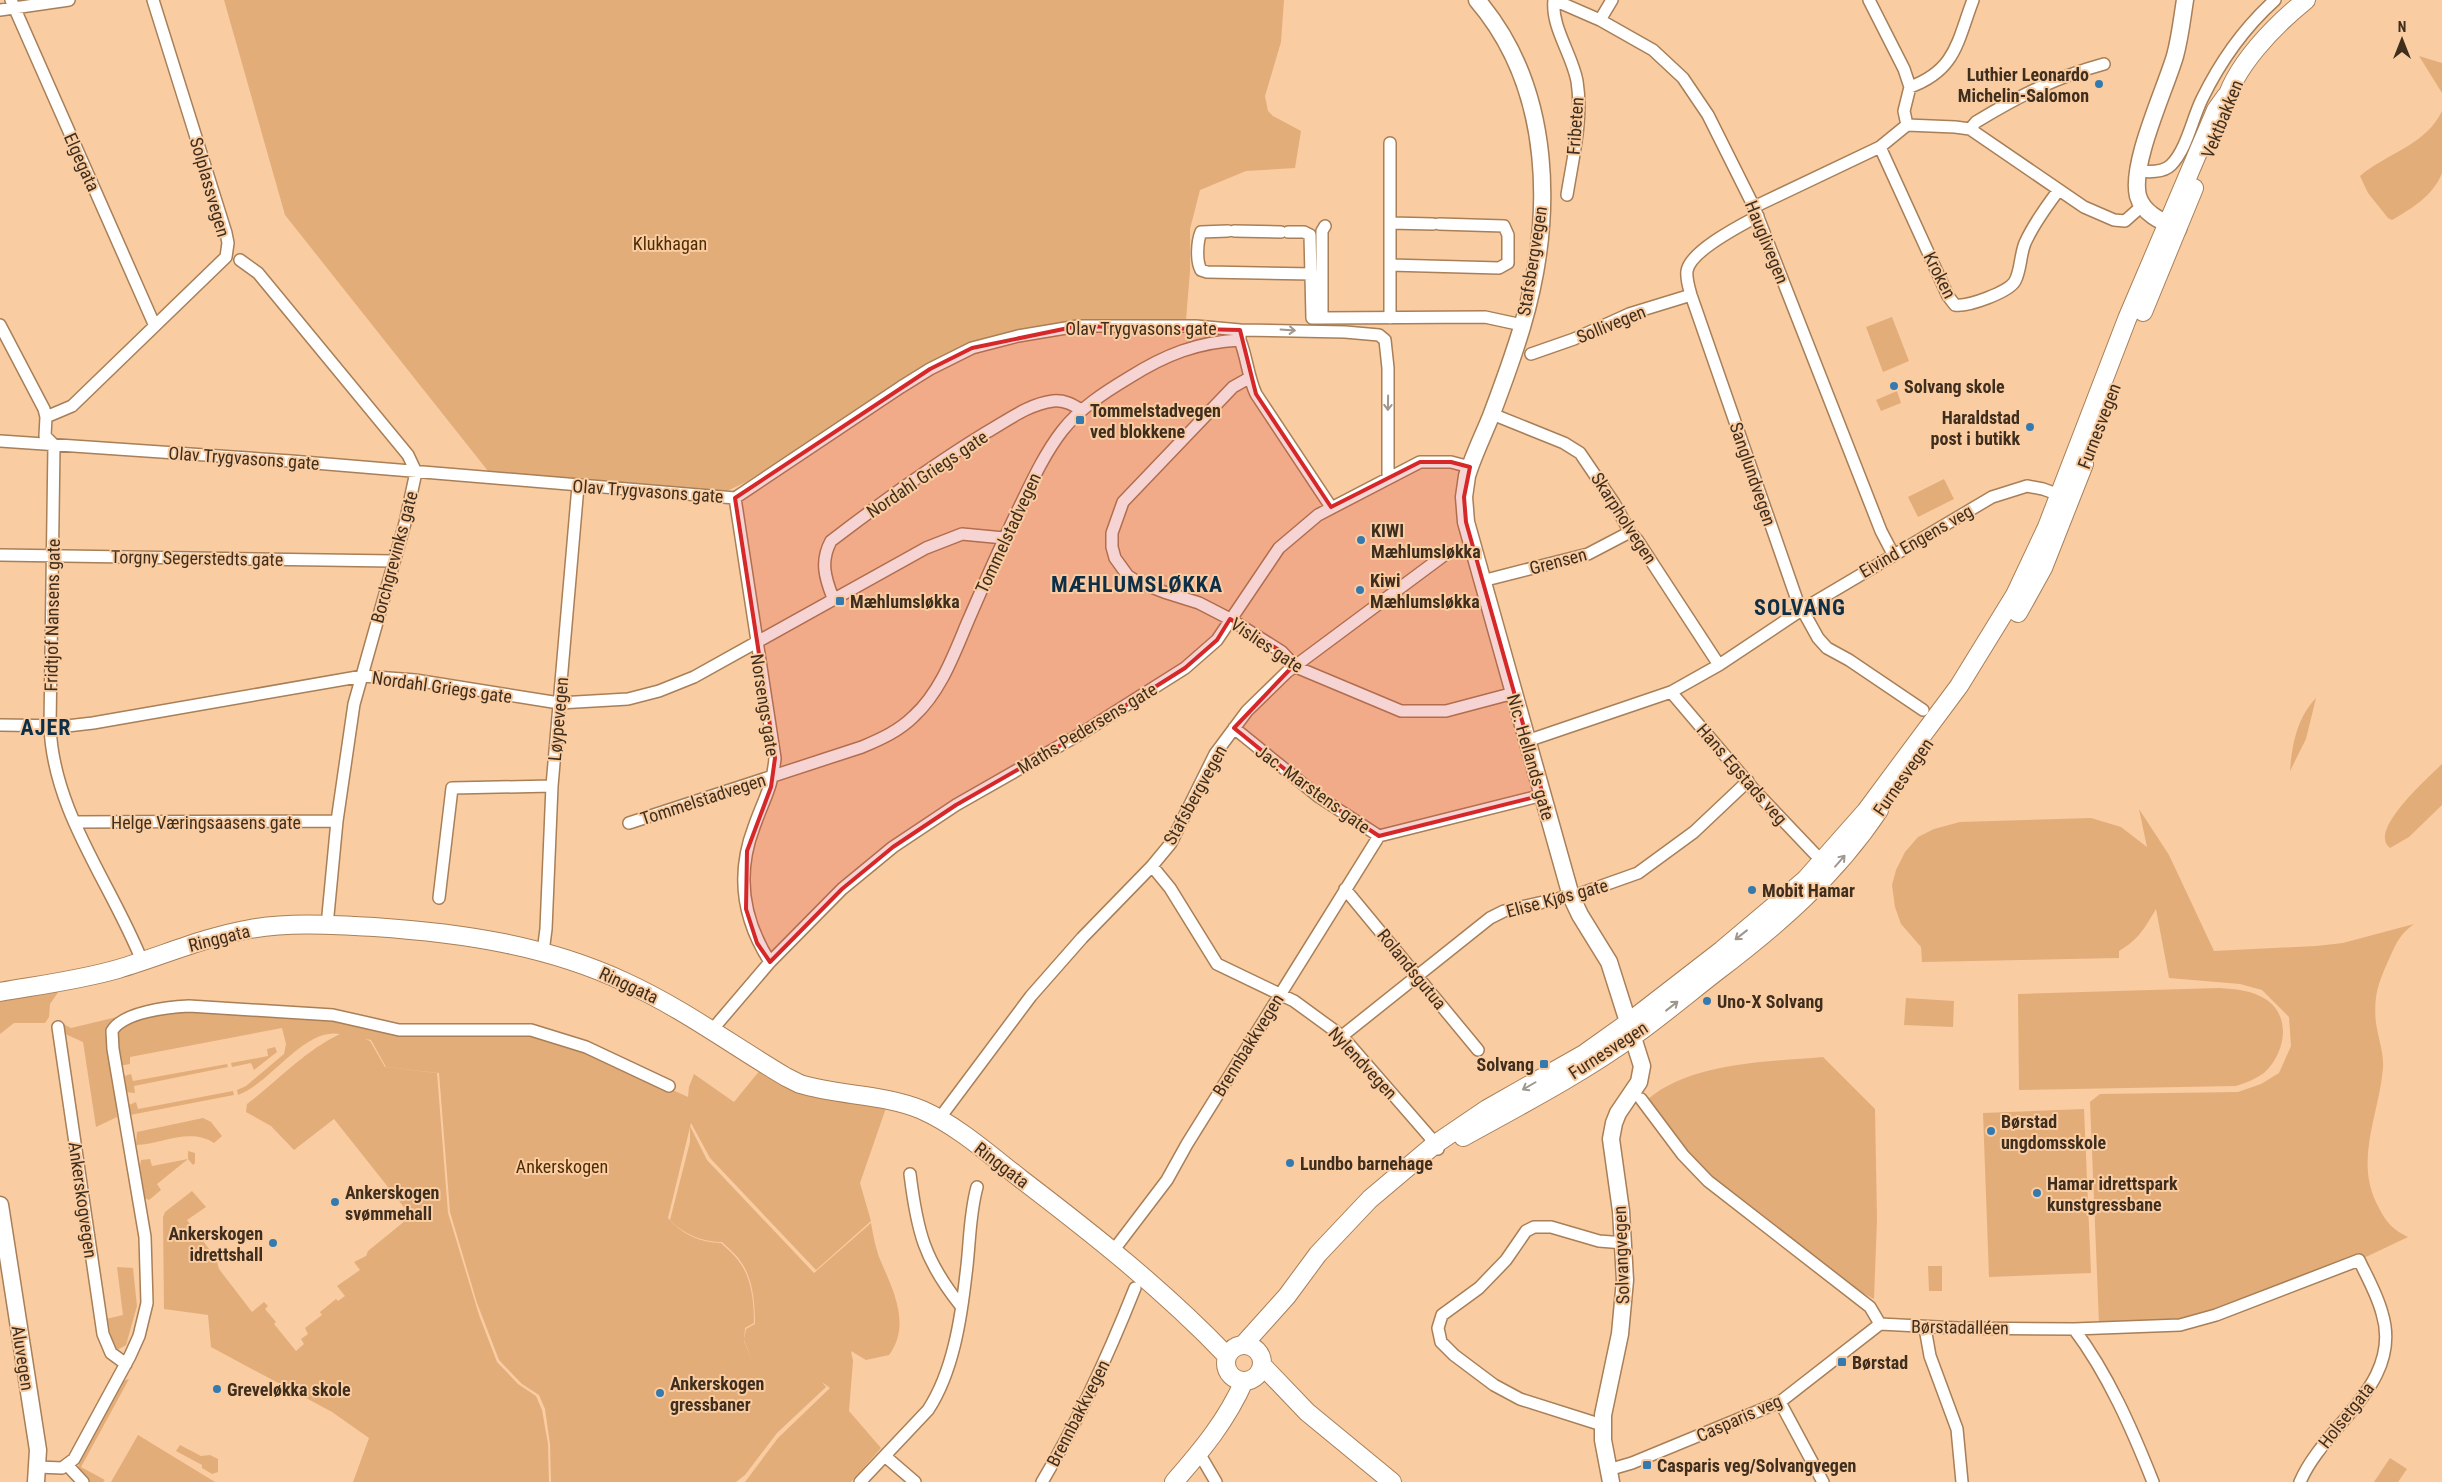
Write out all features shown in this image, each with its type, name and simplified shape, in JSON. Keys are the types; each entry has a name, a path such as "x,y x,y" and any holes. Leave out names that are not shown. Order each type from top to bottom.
{"main road":[{"path":"2172,226 2155,217 2143,205 2138,196 2138,171 2175,56 2185,0"},
{"name":"Vektbakken","path":"2172,226 2223,114 2226,96 2241,70 2264,40 2306,0"},
{"name":"Stafsbergvegen","path":"1470,467 1492,414 1522,325 1540,236 1543,184 1539,144 1530,97 1523,77 1505,41 1479,1"},
{"name":"Furnesvegen","path":"1236,1349 1287,1296 1318,1254 1342,1228 1370,1199 1414,1163 1436,1148 1526,1104 1744,950 1799,904 1854,845 1999,643 2026,600 2043,568 2065,497 2138,325 2172,226"},
{"name":"Nic. Hellands gate","path":"1470,467 1465,485 1464,507 1482,581 1571,896 1580,915 1609,962 1631,1029"},
{"name":"Ringgata","path":"0,992 69,981 142,961 227,934 295,925 336,925 451,934 503,942 543,952 624,981 680,1010 800,1084 908,1105 939,1119 984,1151 1113,1251 1178,1306 1236,1349"},
{"name":"Solvangvegen","path":"1609,1476 1602,1425 1622,1318 1624,1243 1611,1139 1618,1113 1635,1090 1642,1073 1631,1029"},
{"name":"Aluvegen","path":"0,1205 4,1256 38,1450 37,1475"},
{"name":"Furnesvegen","path":"1174,1482 1214,1436 1250,1371 1287,1296"},
{"path":"1250,1371 1252,1347 1236,1349 1226,1367 1250,1371 1307,1412 1392,1482"}],"street":[{"path":"0,10 12,4 69,0"},
{"name":"Solplassvegen","path":"46,417 72,406 154,324 226,257 228,243 153,0"},
{"name":"Hauglivegen","path":"1554,0 1600,20 1642,42 1683,78 1708,115 1756,211 1881,531 1892,554"},
{"name":"Fribeten","path":"1554,0 1552,11 1576,78 1579,99 1575,149 1567,195"},
{"path":"1600,20 1612,0"},
{"path":"1869,0 1904,69 1910,87 1904,111 1907,125 1955,126 1970,129 2058,191 2084,207 2114,220 2125,221 2143,205"},
{"path":"1910,87 1924,82 1946,66 1955,50 1973,0"},
{"name":"Vektbakken","path":"2138,171 2162,170 2170,166 2178,156 2202,99 2216,72 2243,34 2275,0"},
{"name":"Elgegata","path":"12,4 154,324"},
{"path":"1970,129 1976,122 2038,86 2070,73 2104,64"},
{"name":"Sanglundvegen","path":"1907,125 1880,147 1756,211 1710,244 1690,263 1687,272 1691,295 1797,600 1818,638 1827,648 1850,660 1923,710"},
{"path":"1390,143 1390,318"},
{"name":"Kroken","path":"1880,147 1948,296 1955,305 1964,306 1978,302 2009,288 2015,281 2025,242 2058,191"},
{"path":"1390,223 1504,226 1508,235 1508,263 1499,268 1390,265"},
{"path":"1322,318 1322,231 1325,226"},
{"path":"1312,274 1207,272 1201,270 1198,265 1201,232 1304,232 1310,235 1312,274 1312,318 1485,317 1522,325"},
{"name":"Borchgrevinks gate","path":"240,260 258,273 408,455 416,472 354,704 337,822 328,916"},
{"name":"Sollivegen","path":"1531,354 1574,339 1629,314 1691,295"},
{"name":"Fridtjof Nansens gate","path":"0,325 40,400 46,417 45,436 54,445 50,726 51,747 56,774 75,822 142,961"},
{"name":"Olav Trygvasons gate","path":"0,441 735,498 901,387 930,369 972,348 1027,334 1078,326 1202,326 1240,335"},
{"path":"1331,507 1272,422 1249,378 1246,356 1240,335 1345,332 1379,335 1385,340 1388,368 1388,478"},
{"name":"Tommelstadvegen","path":"629,823 862,747 894,732 915,716 941,680 1004,538 1045,455 1062,430 1081,410 1142,369 1201,344 1240,335"},
{"name":"Vislies gate","path":"1249,378 1233,387 1123,502 1112,533 1112,547 1115,558 1128,576 1136,581 1198,603 1230,619 1282,652 1296,667 1401,710 1446,711 1514,693"},
{"name":"Nordahl Griegs gate","path":"833,598 824,572 826,552 831,542 888,498 961,448 1020,412 1052,401 1072,404 1081,410"},
{"name":"Skarpholvegen","path":"1492,414 1564,443 1580,453 1614,503 1630,532 1638,541 1719,665"},
{"name":"Maths Pedersens gate","path":"712,1030 770,962 842,889 893,847 956,804 1082,733 1186,668 1217,640 1279,548 1297,531 1331,507 1420,462 1451,462 1470,467"},
{"name":"Løypevegen","path":"543,952 548,893 552,786 578,486"},
{"name":"Eivind Engens veg","path":"1527,741 1671,692 1719,665 1803,609 1892,554 1992,497 2027,486 2065,497"},
{"name":"Norsengs gate","path":"735,498 755,643 775,758 774,777 754,827 747,851 743,878 746,909 751,927 770,962"},
{"name":"Grensen","path":"1482,581 1588,554 1630,532"},
{"name":"Nordahl Griegs gate","path":"0,726 50,726 93,723 363,676 415,680 559,703 628,699 659,691 694,677 833,598 947,539 971,534 1004,538"},
{"name":"Stafsbergvegen","path":"939,1119 1030,996 1082,938 1152,866 1171,843 1215,754 1260,698 1287,672 1447,553"},
{"name":"Torgny Segerstedts gate","path":"0,555 393,561"},
{"name":"Hans Egstads veg","path":"1671,692 1748,781 1815,854"},
{"name":"Jac. Marstens gate","path":"1234,728 1319,797 1379,836 1543,795"},
{"name":"Elise Kjøs gate","path":"1342,1036 1490,918 1504,911 1571,896 1621,880 1653,864 1694,832 1748,781"},
{"path":"439,898 452,788 552,786"},
{"name":"Helge Væringsaasens gate","path":"75,822 337,822"},
{"name":"Brennbakkvegen","path":"1113,1251 1168,1180 1187,1144 1379,836"},
{"name":"Nylendvegen","path":"1152,866 1170,888 1217,964 1280,993 1342,1036 1436,1148"},
{"name":"Rolandsgutua","path":"1345,889 1478,1050"},
{"path":"37,1475 68,1466 74,1459 126,1364 139,1336 148,1288 145,1237 113,1049 112,1031 120,1021 168,1007 189,1006 333,1015 399,1030 530,1030 586,1047 669,1086"},
{"name":"Ankerskogvegen","path":"58,1027 103,1334 111,1354 126,1364"},
{"path":"1641,1099 1683,1156 1708,1181 1870,1307 1880,1324"},
{"path":"910,1174 915,1217 922,1240 942,1281 961,1306"},
{"path":"860,1482 886,1457 928,1410 936,1397 946,1372 961,1306 977,1187"},
{"path":"1602,1425 1535,1404 1494,1385 1454,1355 1441,1342 1438,1328 1442,1315 1479,1288 1506,1260 1526,1231 1534,1227 1551,1227 1599,1241 1624,1243"},
{"name":"Børstadalléen","path":"1880,1324 1925,1328 2074,1329 2158,1327 2197,1321 2360,1260"},
{"name":"Holsetgata","path":"2300,1482 2316,1454 2366,1393 2383,1358 2386,1333 2383,1314 2360,1260"},
{"name":"Brennbakkvegen","path":"1042,1482 1071,1434 1099,1376 1135,1288"},
{"name":"Casparis veg","path":"1609,1476 1632,1463 1780,1402 1880,1324"},
{"path":"1925,1328 1930,1356 1957,1429 1962,1482"},
{"path":"2074,1329 2094,1358 2124,1415 2153,1482"},
{"path":"1780,1402 1823,1482"},
{"path":"1199,1454 1216,1482"},
{"path":"886,1457 915,1482"},
{"path":"68,1466 83,1482"}],"highlighted area":[{"path":"1078,326 1240,330 1256,394 1331,507 1420,462 1451,462 1470,467 1464,497 1466,522 1543,795 1379,836 1319,797 1234,728 1294,665 1282,652 1230,619 1217,640 1185,668 1082,733 956,805 893,847 842,889 770,962 757,943 746,909 747,851 771,787 775,758 735,498 930,369 972,348"}],"green space":[{"name":"Klukhagan","path":"224,0 1284,0 1281,42 1265,96 1268,111 1273,116 1301,131 1295,168 1246,171 1200,190 1190,229 1190,271 1186,320 1083,320 1003,334 973,343 928,365 746,482 727,491 488,471 285,215"},
{"path":"2419,56 2442,63 2442,93"},
{"path":"2442,111 2442,173 2428,195 2392,220 2388,218 2368,193 2360,176 2416,140 2435,123"},
{"path":"1892,317 1909,361 1883,372 1866,327"},
{"path":"1897,391 1901,403 1881,411 1876,400"},
{"path":"1944,479 1954,499 1918,517 1908,497"},
{"path":"2316,698 2306,739 2290,771 2292,751 2300,723"},
{"path":"2442,764 2442,805 2409,837 2390,848 2385,840 2393,817 2402,804"},
{"path":"2139,809 2169,855 2214,951 2343,943 2414,924 2402,935 2394,947 2376,996 2375,1013 2383,1068 2368,1156 2368,1173 2372,1191 2379,1208 2390,1225 2408,1237 2368,1256 2182,1320 2099,1323 2090,1102 2100,1094 2238,1092 2261,1084 2279,1073 2291,1046 2289,1017 2262,990 2240,984 2169,978 2156,909 2140,933 2132,942 2119,951 2119,958 1922,962 1921,947 1901,924 1895,907 1892,885 1896,870 1905,852 1918,837 1934,829 1960,822 2091,818 2121,827 2147,847"},
{"path":"61,988 50,1004 49,1017 45,1023 14,1023 0,1034 0,1002"},
{"path":"2219,988 2255,994 2267,1000 2280,1016 2283,1036 2277,1056 2264,1073 2254,1079 2236,1086 2019,1090 2018,994"},
{"path":"1906,998 1954,1001 1953,1027 1904,1025"},
{"name":"Ankerskogen","path":"176,1010 324,1017 373,1026 528,1033 581,1048 688,1097 689,1087 694,1074 734,1102 761,1069 887,1105 860,1183 871,1221 816,1270 710,1158 691,1123 690,1126 707,1160 814,1273 871,1223 878,1253 898,1306 899,1331 896,1343 889,1355 866,1360 851,1351 853,1361 849,1411 881,1448 851,1482 745,1482 778,1438 830,1388 822,1382 826,1387 777,1433 745,1475 736,1482 551,1482 550,1444 545,1409 539,1395 522,1384 499,1360 477,1303 450,1212 439,1073 386,1067 371,1040 365,1039 370,1041 385,1067 437,1073 448,1213 479,1315 497,1362 518,1384 536,1396 542,1410 548,1444 549,1482 353,1482 369,1438 332,1412 211,1347 208,1315 164,1309 163,1217 165,1212 192,1191 206,1207 187,1220 194,1230 198,1242 203,1241 216,1258 219,1269 252,1312 264,1302 268,1306 265,1309 276,1322 274,1324 296,1351 304,1344 301,1339 308,1334 305,1328 322,1315 320,1312 336,1299 338,1301 345,1296 337,1286 360,1270 354,1262 366,1256 368,1251 411,1216 334,1119 294,1150 271,1126 246,1112 247,1104 292,1066 314,1049 340,1034 327,1034 313,1039 300,1047 250,1089 238,1095 237,1090 246,1086 284,1054 286,1044 282,1028 130,1057 130,1064 119,1066 117,1028 130,1021","holes":["690,1127 690,1142 670,1220 693,1236 707,1241 722,1242 737,1256 745,1268 752,1292 744,1269 736,1257 721,1243 713,1243 699,1239 685,1233 673,1224 668,1218","754,1308 755,1324 746,1329 744,1339 745,1328 754,1323"]},
{"path":"121,1016 109,1038 117,1117 96,1127 83,1042 63,1033 63,1024 71,1028"},
{"path":"275,1047 277,1052 254,1070 251,1063 232,1067 231,1063 268,1056 267,1049"},
{"path":"1823,1057 1875,1109 1877,1219 1874,1299 1852,1287 1716,1182 1684,1149 1648,1099 1666,1087 1708,1071 1755,1063"},
{"path":"227,1064 228,1067 134,1086 135,1093 126,1092 125,1076 131,1074 133,1081"},
{"path":"233,1091 234,1095 130,1115 129,1105 136,1102 138,1109"},
{"name":"Hamar idrettspark kunstgressbane","path":"2084,1109 2091,1273 1989,1277 1983,1113"},
{"path":"203,1118 211,1122 222,1136 214,1143 205,1138 186,1136 136,1145 137,1132"},
{"path":"188,1151 195,1153 195,1163 193,1165 188,1159"},
{"path":"150,1159 152,1166 188,1159 157,1184 161,1190 149,1200 145,1198 140,1166 141,1160"},
{"path":"1928,1266 1942,1266 1942,1291 1929,1291"},
{"path":"117,1267 133,1268 137,1306 126,1345 115,1349 106,1319 123,1315"},
{"path":"129,1379 81,1467 105,1480 103,1482 88,1482 78,1468 79,1463 123,1381"},
{"path":"138,1435 215,1482 111,1482"},
{"path":"180,1445 201,1456 210,1455 218,1459 218,1472 212,1474 202,1468 202,1465 176,1451"},
{"path":"2390,1458 2407,1469 2398,1482 2374,1482"}],"place":[{"name":"Luthier Leonardo Michelin-Salomon","path":"2099,84"},
{"name":"Solvang skole","path":"1894,386"},
{"name":"Tommelstadvegen ved blokkene","path":"1080,420"},
{"name":"Haraldstad post i butikk","path":"2030,427"},
{"name":"KIWI Mæhlumsløkka","path":"1361,540"},
{"name":"Kiwi Mæhlumsløkka","path":"1360,590"},
{"name":"Mæhlumsløkka","path":"840,601"},
{"name":"Mobit Hamar","path":"1752,890"},
{"name":"Uno-X Solvang","path":"1707,1001"},
{"name":"Solvang","path":"1544,1064"},
{"name":"Børstad ungdomsskole","path":"1991,1131"},
{"name":"Lundbo barnehage","path":"1290,1163"},
{"name":"Hamar idrettspark kunstgressbane","path":"2037,1193"},
{"name":"Ankerskogen svømmehall","path":"335,1202"},
{"name":"Ankerskogen idrettshall","path":"273,1243"},
{"name":"Børstad","path":"1842,1362"},
{"name":"Greveløkka skole","path":"217,1389"},
{"name":"Ankerskogen gressbaner","path":"660,1393"},
{"name":"Casparis veg/Solvangvegen","path":"1647,1465"}],"district":[{"name":"MÆHLUMSLØKKA","path":"1137,584"},
{"name":"SOLVANG","path":"1800,607"},
{"name":"AJER","path":"46,727"}]}
